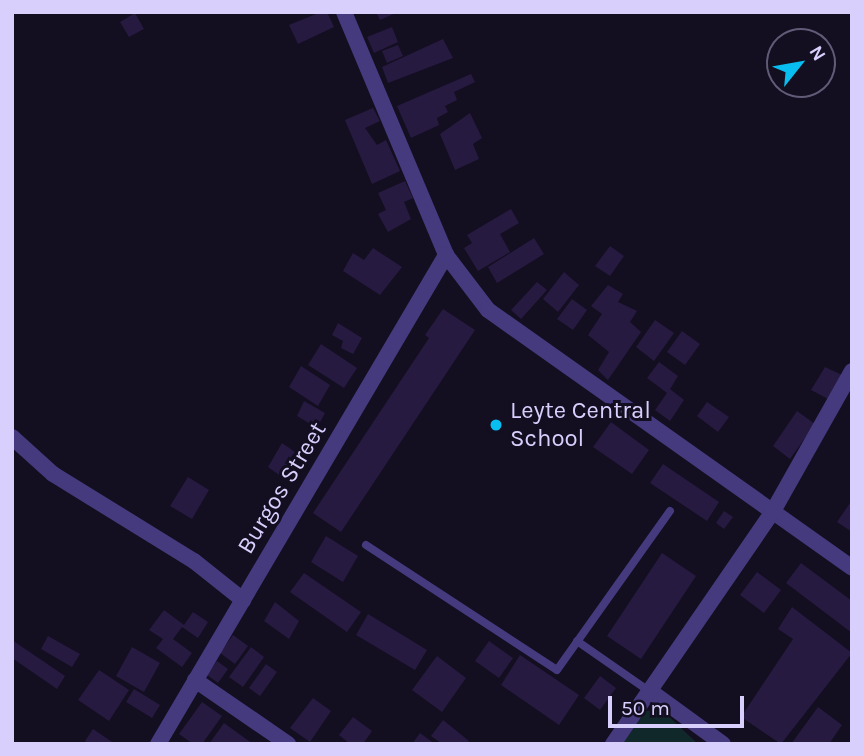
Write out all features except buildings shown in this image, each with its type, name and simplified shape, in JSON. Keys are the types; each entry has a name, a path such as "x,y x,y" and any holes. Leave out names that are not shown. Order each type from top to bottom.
{"street":[{"path":"344,12 446,255 488,310 852,568"},
{"name":"Burgos Street","path":"158,744 446,255"},
{"path":"613,744 772,513 852,371"},
{"path":"12,437 53,474 194,561 243,600"},
{"path":"195,680 288,744"},
{"path":"650,691 723,744"}],"lane":[{"path":"366,545 556,670 670,510"},
{"path":"577,641 650,691"}],"green space":[{"path":"662,710 698,744 622,744 646,711"}],"place":[{"name":"Leyte Central School","path":"496,425"}]}
